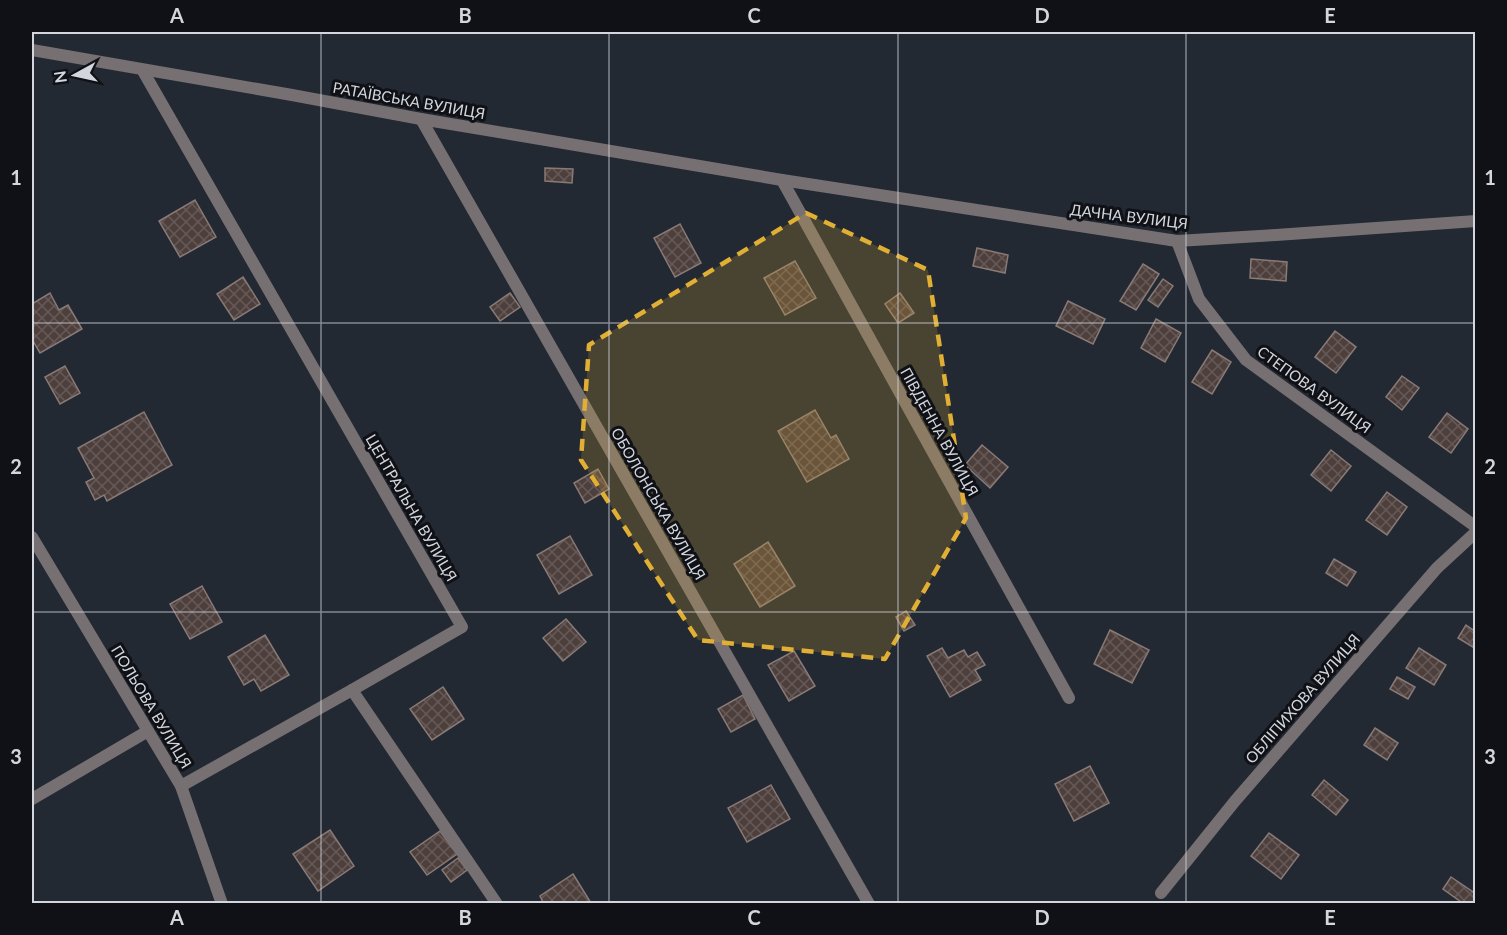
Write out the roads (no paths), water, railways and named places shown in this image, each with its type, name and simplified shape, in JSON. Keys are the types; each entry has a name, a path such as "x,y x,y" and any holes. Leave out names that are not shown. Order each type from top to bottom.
{"street":[{"name":"РАТАЇВСЬКА ВУЛИЦЯ","path":"32,51 782,180"},
{"name":"ЦЕНТРАЛЬНА ВУЛИЦЯ","path":"143,71 462,627 352,690"},
{"name":"ОБОЛОНСЬКА ВУЛИЦЯ","path":"421,119 869,903"},
{"name":"ДАЧНА ВУЛИЦЯ","path":"782,180 1177,241 1476,221"},
{"name":"ПІВДЕННА ВУЛИЦЯ","path":"782,180 1069,698"},
{"name":"СТЕПОВА ВУЛИЦЯ","path":"1177,241 1199,299 1246,360 1476,527"},
{"name":"ОБЛІПИХОВА ВУЛИЦЯ","path":"1161,893 1235,801 1429,577 1476,532"},
{"name":"ПОЛЬОВА ВУЛИЦЯ","path":"32,537 181,786 222,903"},
{"path":"181,786 352,690 497,903"},
{"path":"32,799 148,731"}]}
